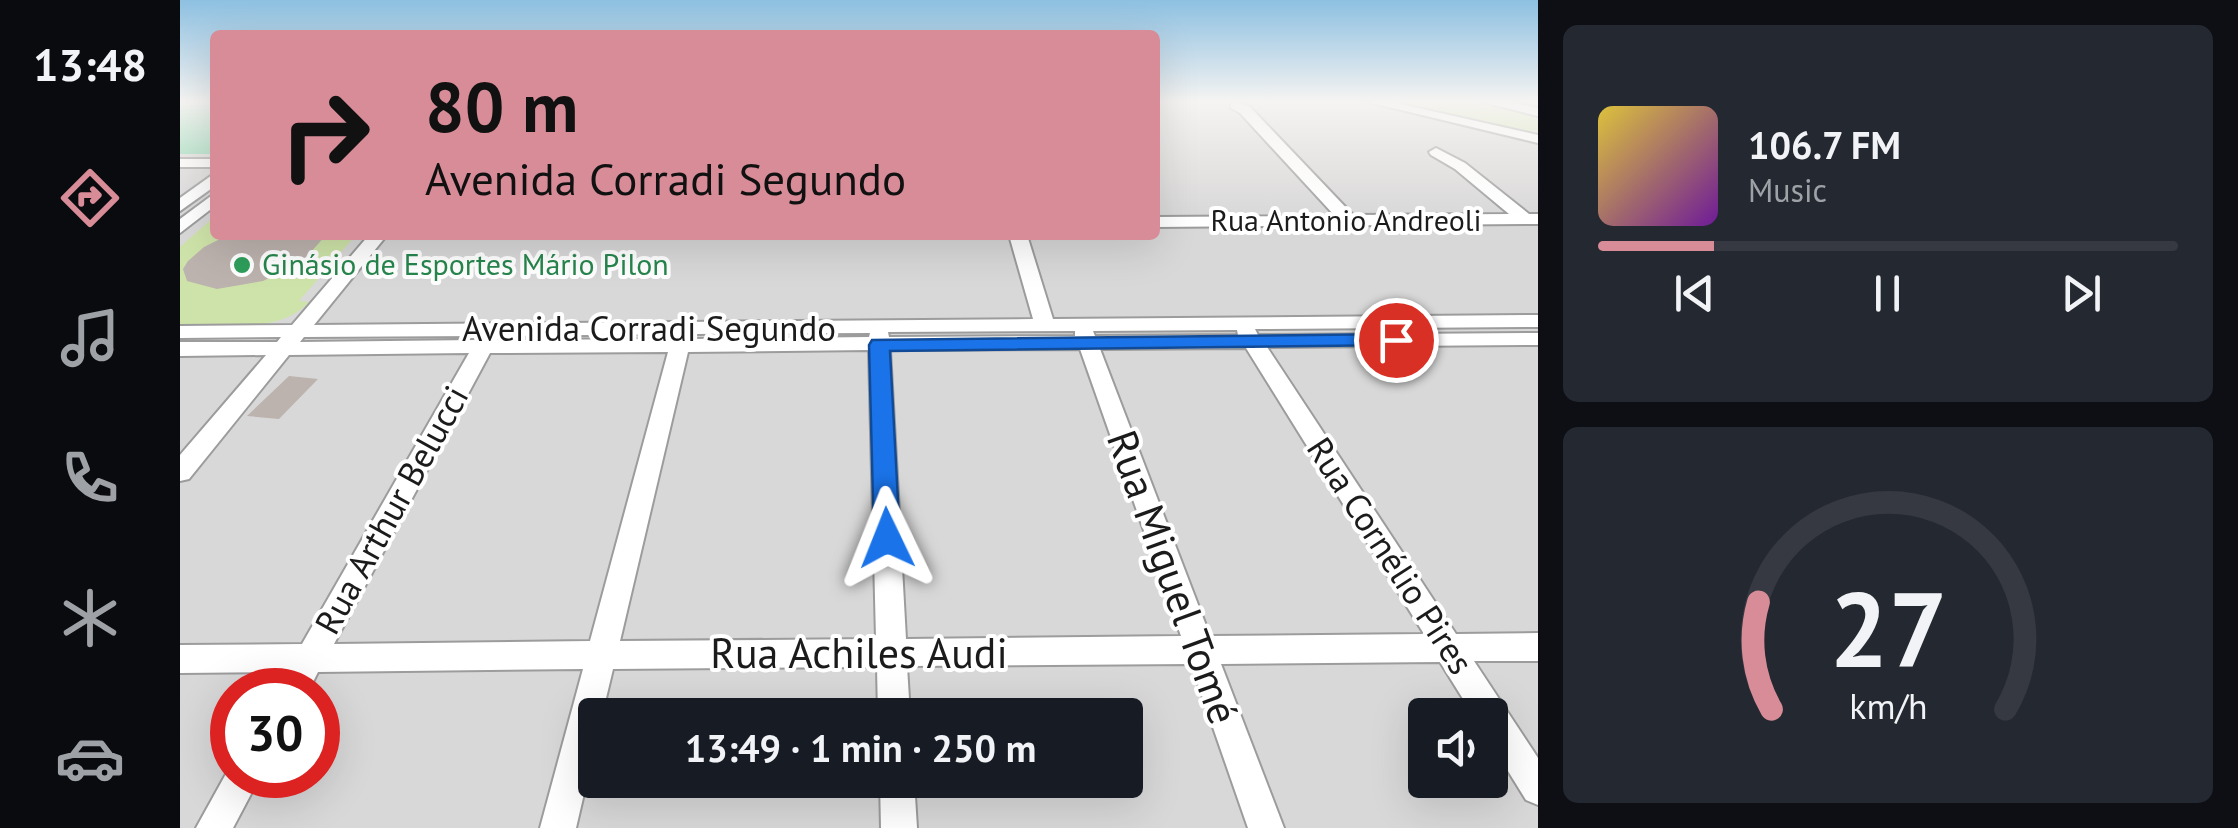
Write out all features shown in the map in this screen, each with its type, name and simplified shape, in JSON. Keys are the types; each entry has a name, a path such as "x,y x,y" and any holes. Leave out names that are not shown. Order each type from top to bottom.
{"street":[{"path":"1273,140 1349,221"},
{"path":"1436,152 1532,219"},
{"path":"180,163 210,163"},
{"path":"180,206 210,189"},
{"path":"180,228 210,190"},
{"name":"Rua Antonio Andreoli","path":"1161,222 1532,219"},
{"path":"180,472 374,240"},
{"path":"1019,240 1045,326"},
{"name":"Avenida Corradi Segundo","path":"180,349 292,340 1247,332 1538,321"},
{"name":"Avenida Corradi Segundo","path":"879,336 1045,326 1084,334"},
{"name":"Avenida Corradi Segundo","path":"180,332 292,340"},
{"name":"Avenida Corradi Segundo","path":"1247,332 1538,339"},
{"name":"Rua Cornélio Pires","path":"1247,332 1538,788"},
{"name":"Rua Miguel Tomé","path":"1084,334 1266,828"},
{"path":"879,336 893,698"},
{"path":"558,828 682,337"},
{"name":"Rua Arthur Belucci","path":"304,668 488,338"},
{"name":"Rua Achiles Audi","path":"180,659 1538,647"},
{"path":"214,828 231,798"},
{"path":"897,798 898,828"}],"shaded area":[{"path":"180,140 210,140 210,240 1160,240 1160,140 1538,140 1538,828 180,828"}],"green space":[{"path":"180,140 210,140 210,154 180,154"},
{"path":"210,220 210,240 352,240 299,301 309,302 282,319 249,326 180,325 180,247"}],"building":[{"name":"Ginásio de Esportes Mário Pilon","path":"218,240 322,240 303,261 263,281 217,289 187,281 183,269 204,247"},
{"path":"289,376 318,379 279,419 247,416"}],"place":[{"name":"Ginásio de Esportes Mário Pilon","path":"242,265"}],"route":[{"path":"887,538 879,345 1396,340"}]}
